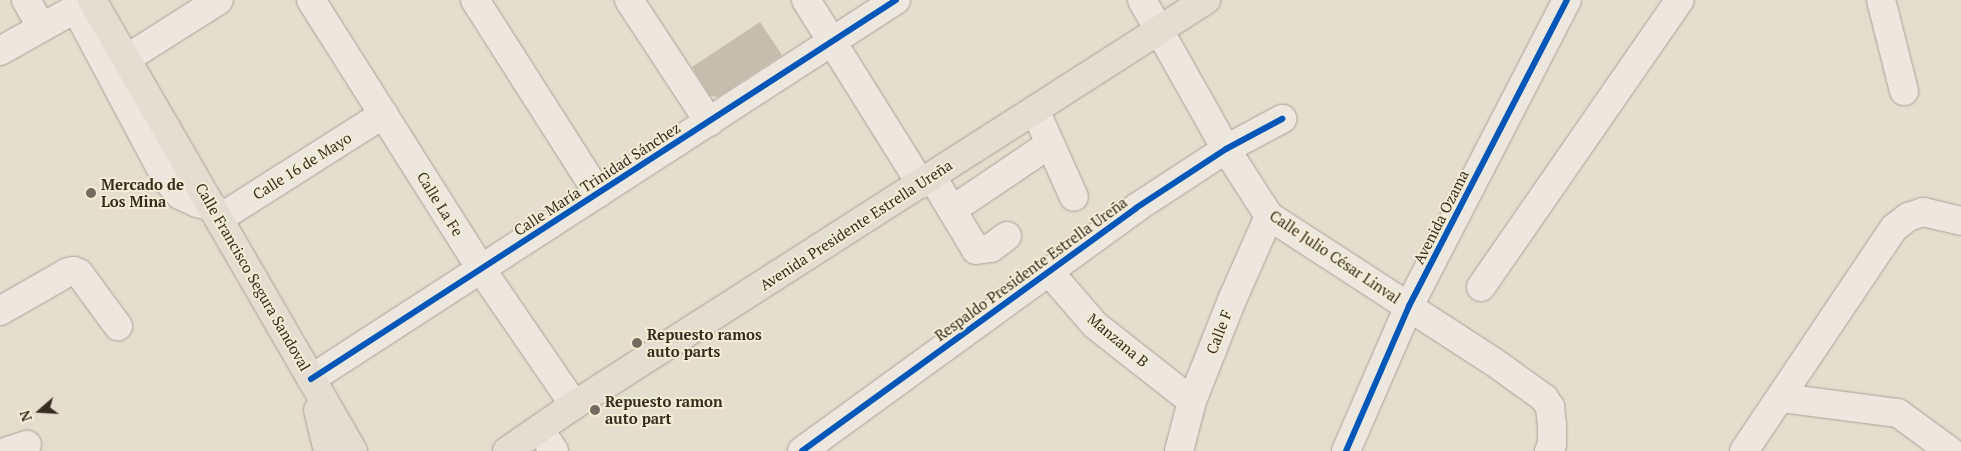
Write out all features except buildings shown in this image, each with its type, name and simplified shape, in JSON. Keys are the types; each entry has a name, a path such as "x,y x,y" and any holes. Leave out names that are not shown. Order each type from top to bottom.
{"main road":[{"name":"Avenida Presidente Estrella Ureña","path":"507,451 547,440 574,405 1206,0"},
{"name":"Calle Francisco Segura Sandoval","path":"86,3 126,59 353,451"},
{"path":"310,379 328,451"}],"street":[{"path":"26,0 41,26"},
{"path":"126,59 219,0"},
{"name":"Calle La Fe","path":"310,0 481,269 574,405"},
{"path":"475,0 598,193"},
{"path":"629,0 709,122"},
{"path":"806,0 926,180 952,210 976,250 991,248 1007,236"},
{"name":"Calle María Trinidad Sánchez","path":"310,379 896,0"},
{"name":"Calle Julio César Linval","path":"1142,0 1226,149 1269,216 1408,306 1544,398 1550,406 1552,425 1552,444 1549,451"},
{"name":"Avenida Ozama","path":"1346,451 1408,306 1567,0"},
{"path":"1480,287 1680,0"},
{"path":"1881,0 1904,91"},
{"path":"0,51 41,26 86,3 167,180 180,195 216,212"},
{"path":"1035,110 1074,197"},
{"name":"Calle 16 de Mayo","path":"216,212 384,114"},
{"name":"Respaldo Presidente Estrella Ureña","path":"802,451 1050,273 1136,208 1226,149 1282,119"},
{"path":"952,210 1050,144"},
{"path":"1744,451 1782,398 1894,228 1908,217 1923,212 1961,221"},
{"name":"Calle F","path":"1179,451 1192,401 1232,300 1269,216"},
{"path":"0,311 68,272 74,271 79,273 118,326"},
{"name":"Manzana B","path":"1050,273 1095,325 1192,401"},
{"path":"1782,398 1898,413 1950,451"}],"cycle path":[{"path":"311,379 896,0"},
{"path":"1346,451 1409,306 1567,0"},
{"path":"802,451 1136,208 1226,149 1282,119"}],"place":[{"name":"Mercado de Los Mina","path":"91,193"},
{"name":"Repuesto ramos auto parts","path":"637,343"},
{"name":"Repuesto ramon auto part","path":"595,410"}]}
